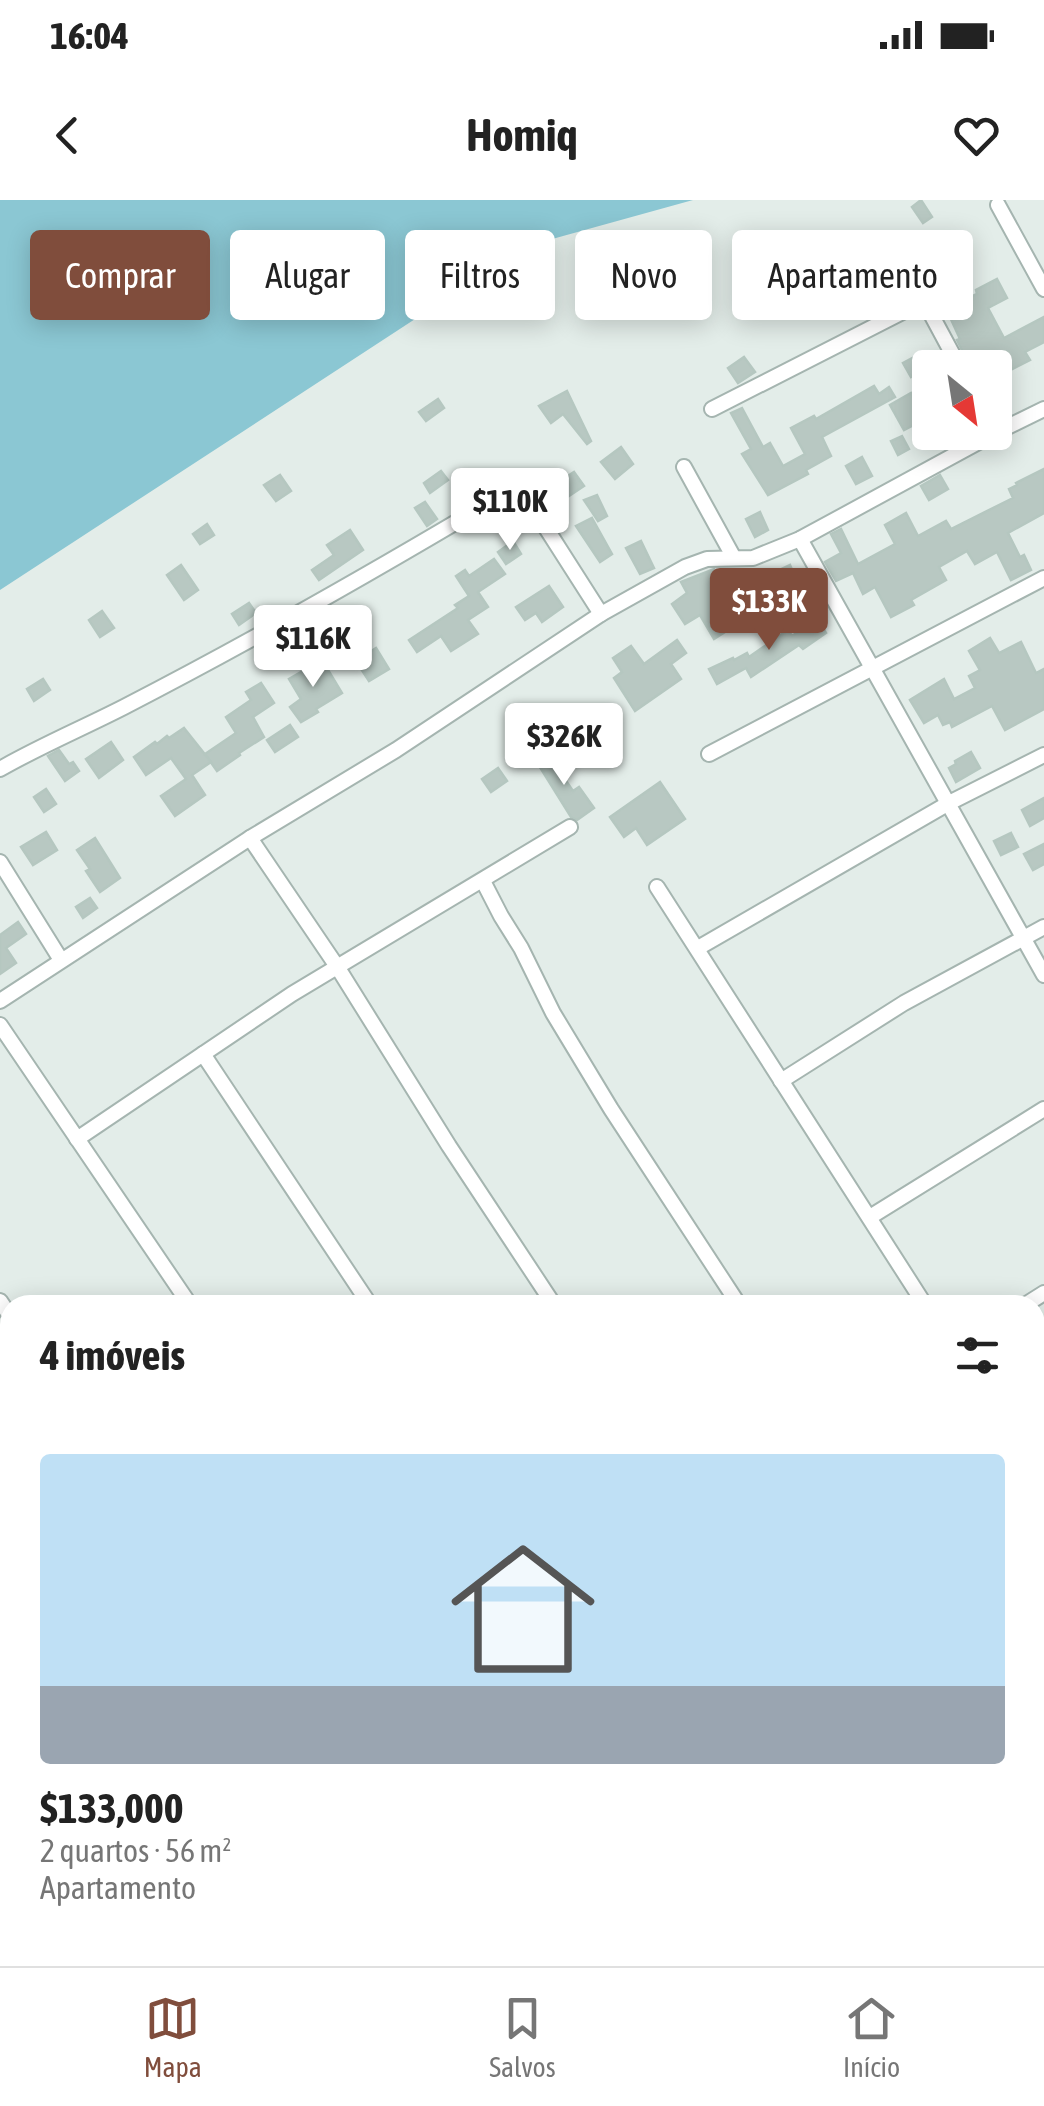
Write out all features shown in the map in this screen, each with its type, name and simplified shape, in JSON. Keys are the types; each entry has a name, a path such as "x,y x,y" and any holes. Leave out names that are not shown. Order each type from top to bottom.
{"street":[{"path":"998,205 1044,289"},
{"path":"712,409 924,301 950,350"},
{"path":"1012,425 1044,409"},
{"path":"0,1001 250,838 396,750 601,614 685,567 708,559 753,558 800,539 964,450"},
{"path":"684,466 734,558"},
{"path":"0,769 260,634 512,489 526,494 601,614"},
{"path":"800,539 1044,976"},
{"path":"708,754 1044,578"},
{"path":"698,948 949,803 1044,755"},
{"path":"77,1139 292,994 570,826"},
{"path":"250,838 547,1295"},
{"path":"0,862 62,960"},
{"path":"483,881 553,1013 732,1295"},
{"path":"658,887 919,1295"},
{"path":"781,1081 904,1003 1044,927"},
{"path":"0,1025 183,1295"},
{"path":"203,1054 363,1295"},
{"path":"870,1218 1044,1109"}],"water":[{"path":"0,200 693,200 555,238 555,230 405,230 405,320 414,320 0,590"}],"building":[{"path":"921,200 932,217 923,223 912,207"},
{"path":"997,279 1007,298 988,308 1004,338 1044,317 1044,342 1025,352 1030,360 1012,369 1012,350 962,350 951,320 973,320 976,290"},
{"path":"744,357 755,372 738,383 728,368"},
{"path":"912,358 912,376 911,377 903,363"},
{"path":"874,386 879,394 889,387 895,397 822,437 831,456 806,470 808,474 768,495 742,454 751,449 731,413 742,408 763,447 770,443 783,466 805,454 791,428 814,416 816,419"},
{"path":"567,391 591,441 587,444 563,414 551,423 539,406"},
{"path":"911,393 912,426 904,430 890,405"},
{"path":"438,399 444,408 426,421 419,412"},
{"path":"902,436 909,449 898,455 891,441"},
{"path":"621,447 633,464 615,479 601,462"},
{"path":"862,457 872,476 856,484 846,466"},
{"path":"1044,469 1044,513 1008,533 1031,570 1011,580 997,552 975,564 967,551 939,567 946,580 891,617 875,587 863,594 853,573 836,581 825,562 841,553 831,534 841,529 858,564 895,544 885,525 906,513 918,536 946,521 951,529 1013,498 1009,489"},
{"path":"441,471 448,480 430,493 424,483"},
{"path":"574,472 584,486 563,500 554,485"},
{"path":"280,475 291,491 276,501 264,485"},
{"path":"940,475 948,489 929,500 921,486"},
{"path":"597,495 607,516 598,521 584,500"},
{"path":"425,502 437,519 427,526 415,508"},
{"path":"760,512 768,530 755,537 746,519"},
{"path":"592,518 612,554 600,562 576,526"},
{"path":"207,524 214,535 200,544 193,534"},
{"path":"350,530 363,550 319,580 312,570 334,555 327,545"},
{"path":"513,541 521,554 506,564 498,552"},
{"path":"641,541 654,568 640,574 626,548"},
{"path":"494,559 505,574 478,592 488,607 468,620 478,634 451,651 441,636 417,652 409,640 458,608 455,605 469,596 456,576 465,570 469,576"},
{"path":"181,565 198,590 184,600 167,575"},
{"path":"790,565 803,596 789,606 787,602 770,611 762,594 762,583"},
{"path":"714,569 739,623 714,639 700,615 685,624 672,604 687,593 681,582"},
{"path":"549,586 563,607 542,622 536,613 525,620 516,607"},
{"path":"249,603 256,613 239,625 232,614"},
{"path":"102,611 114,628 100,637 89,620"},
{"path":"817,619 826,633 803,649 799,645 751,677 746,668 717,684 709,669 747,653 749,657 788,630 792,636"},
{"path":"331,621 339,633 322,645 314,633"},
{"path":"990,638 999,653 1021,642 1036,673 1044,669 1044,709 1005,730 992,706 952,727 950,722 943,725 938,715 924,723 910,700 944,679 954,699 975,688 969,676 980,670 969,651"},
{"path":"677,640 686,653 671,664 681,679 635,711 614,678 622,672 613,658 631,646 644,664"},
{"path":"376,648 389,669 369,681 356,661"},
{"path":"322,660 342,693 301,722 290,707 301,699 289,679"},
{"path":"43,679 50,690 34,701 27,689"},
{"path":"261,683 274,703 253,717 264,737 217,771 205,754 236,733 226,717 251,700 246,692"},
{"path":"290,725 298,737 275,752 267,740"},
{"path":"184,728 211,762 192,775 205,795 175,816 161,796 186,779 171,758 146,775 134,757"},
{"path":"111,742 123,760 99,778 86,759"},
{"path":"544,749 573,791 579,787 594,808 577,820 571,817 533,756"},
{"path":"59,750 79,771 65,781 48,756"},
{"path":"971,752 980,768 956,782 949,768"},
{"path":"498,768 507,781 491,792 482,779"},
{"path":"660,782 685,819 647,845 636,828 624,837 610,817"},
{"path":"46,789 56,804 44,812 34,797"},
{"path":"1044,798 1044,818 1030,826 1022,810"},
{"path":"46,832 57,850 33,865 21,847"},
{"path":"1011,833 1018,847 1001,855 994,841"},
{"path":"95,838 120,878 100,892 77,850"},
{"path":"1044,844 1044,864 1033,870 1024,854"},
{"path":"90,898 97,908 83,918 76,907"},
{"path":"18,922 26,934 6,948 16,963 0,974 0,935"}]}
